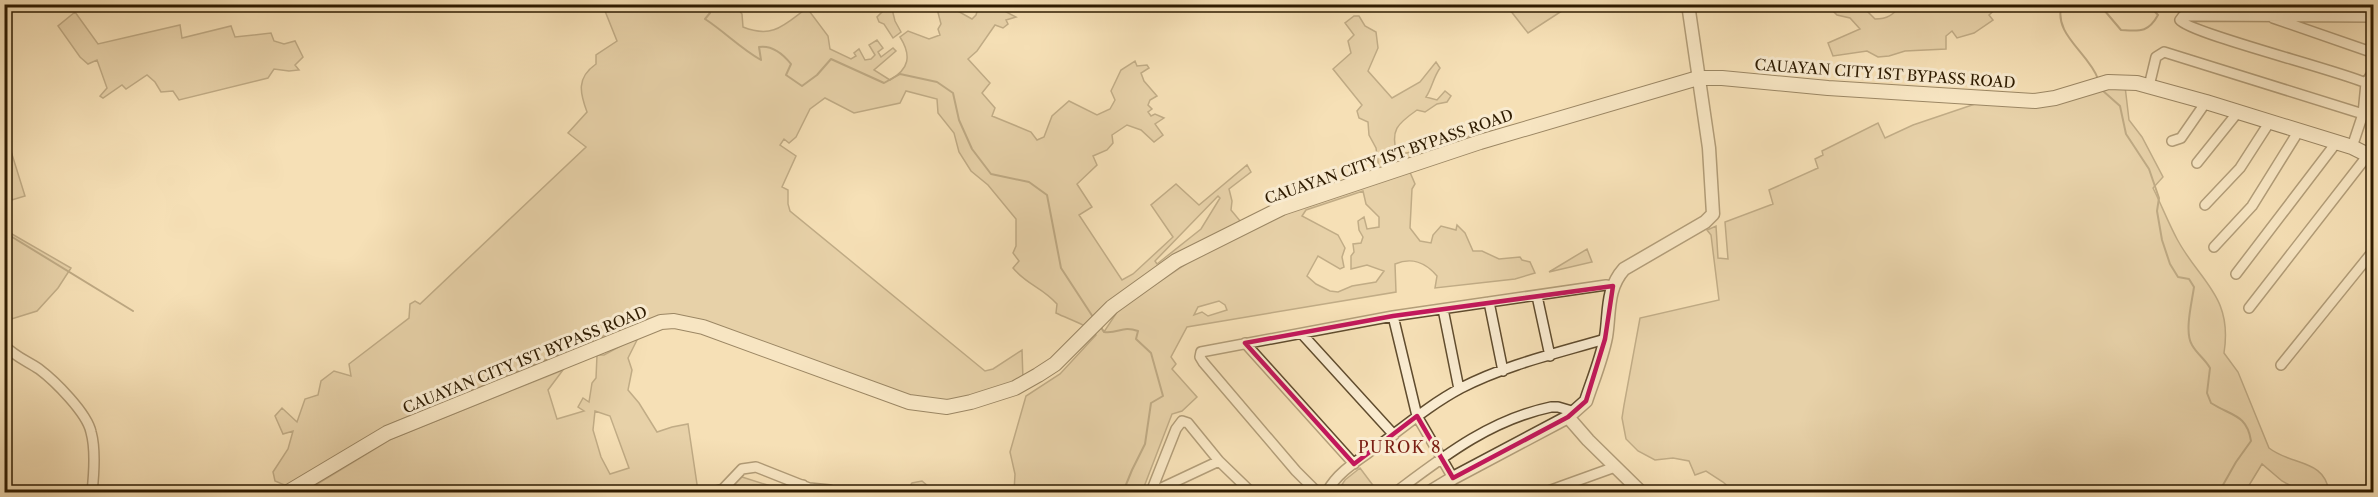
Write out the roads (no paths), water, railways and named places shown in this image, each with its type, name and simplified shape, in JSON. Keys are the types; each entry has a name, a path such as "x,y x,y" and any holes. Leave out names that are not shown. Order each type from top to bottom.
{"main road":[{"name":"CAUAYAN CITY 1ST BYPASS ROAD","path":"288,492 387,433 661,322 675,321 703,327 909,402 947,407 1015,388 1054,364 1122,299 1176,261 1282,208 1480,142 1698,78 2035,101 2101,84 2149,86 2352,147 2371,156"}],"street":[{"path":"1430,492 1453,477 1572,414 1586,401 1605,339 1613,286 1624,269 1705,222 1713,214 1709,148 1688,4"},
{"path":"2366,83 2294,59 2212,36 2185,26 2180,20 2181,17 2186,16 2373,17"},
{"path":"2271,17 2373,53"},
{"path":"2149,86 2156,57 2164,52 2363,114"},
{"path":"2352,147 2363,114 2366,83 2373,70"},
{"path":"2172,141 2181,138 2206,102"},
{"path":"2197,163 2238,112"},
{"path":"2205,205 2240,168 2269,123"},
{"path":"2214,247 2252,206 2298,132"},
{"path":"2235,274 2336,143"},
{"path":"2249,308 2371,156"},
{"path":"2281,365 2373,250"},
{"path":"1317,492 1296,471 1200,357 1201,352 1393,316 1606,285 1613,286"},
{"path":"1537,296 1550,356"},
{"path":"1490,302 1503,371"},
{"path":"1443,309 1459,389"},
{"path":"1393,316 1418,416 1453,477"},
{"path":"1302,334 1394,435"},
{"path":"1327,492 1337,478 1354,464 1418,416 1459,389 1503,371 1605,339"},
{"path":"1245,343 1354,464"},
{"path":"4,345 54,382 89,425 93,443 92,492"},
{"path":"1396,492 1441,458 1484,430 1551,407 1558,407 1572,414 1615,467 1641,492"},
{"path":"1152,492 1180,422 1186,421 1219,460 1251,492"},
{"path":"1152,492 1219,460"},
{"path":"713,492 723,489 742,469 756,466 809,488 830,490"},
{"path":"1546,492 1615,467"},
{"path":"1565,484 1572,492"},
{"path":"778,492 803,485"}],"waterway":[{"path":"707,4 710,13 705,19 761,60 759,47 768,47 781,54 791,64 786,75 802,86 817,75 831,59 884,83 900,74 937,82 953,93 959,120 972,149 991,174 1029,182 1047,195 1061,268 1093,317"},
{"path":"719,4 722,7 723,4"},
{"path":"2062,4 2060,15 2062,25 2098,79"},
{"path":"2099,4 2121,30 2133,31 2147,28 2158,15 2148,4"},
{"path":"2102,90 2120,106 2126,134 2149,169 2159,198 2157,211 2162,240 2170,264 2178,277 2189,279 2194,287 2189,333 2192,345 2210,368 2207,393 2211,403 2237,417 2246,425 2249,432 2251,441 2219,492"},
{"path":"4,232 133,311"},
{"path":"1100,326 1104,332 1124,329 1138,331 1136,339 1151,353 1163,396 1151,403 1145,444 1123,492"}],"district":[{"name":"PUROK 8","path":"1400,447"}]}
